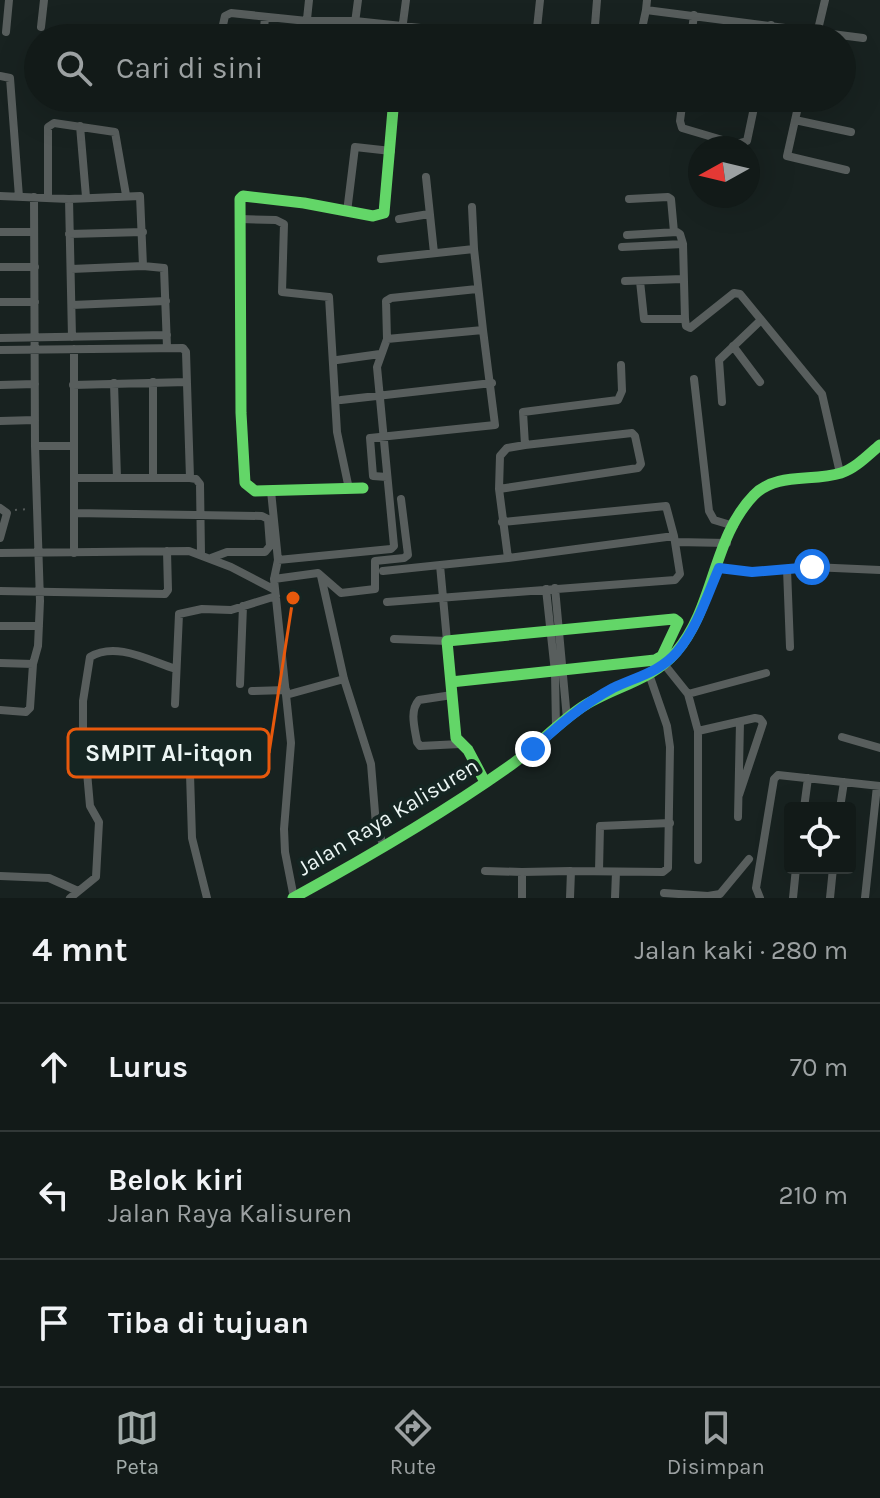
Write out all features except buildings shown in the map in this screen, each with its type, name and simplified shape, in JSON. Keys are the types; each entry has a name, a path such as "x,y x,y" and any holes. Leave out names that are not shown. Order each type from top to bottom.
{"street":[{"path":"6,32 9,0"},
{"path":"41,24 44,0"},
{"path":"307,24 309,0"},
{"path":"355,24 358,0"},
{"path":"403,24 406,0"},
{"path":"537,24 540,0"},
{"path":"595,24 597,0"},
{"path":"643,24 647,0"},
{"path":"820,24 825,0"},
{"path":"646,10 763,24"},
{"path":"223,24 228,13 307,21 384,24"},
{"path":"693,24 694,15"},
{"path":"264,24 265,18"},
{"path":"856,38 863,38"},
{"path":"0,76 10,78 19,197"},
{"path":"363,488 255,491 249,488 243,477 240,199 243,196 304,203 373,216 384,213 392,112"},
{"path":"681,112 682,128 736,144 747,141 753,112"},
{"path":"797,112 787,156 846,170"},
{"path":"795,120 851,132"},
{"path":"48,197 48,129 54,123 115,132 126,195"},
{"path":"80,126 86,197"},
{"path":"347,212 355,147 391,151"},
{"path":"426,177 434,253"},
{"path":"0,196 69,199 140,197 143,266"},
{"path":"0,710 26,712 30,708 33,664 38,646 34,197"},
{"path":"69,199 72,337"},
{"path":"629,199 671,199 674,232"},
{"path":"387,477 375,478 370,438 492,427 496,423 477,289 472,207"},
{"path":"399,219 429,214"},
{"path":"240,219 276,220 284,224 282,292 329,297 336,416 349,489"},
{"path":"0,232 34,232"},
{"path":"69,234 143,232"},
{"path":"627,235 680,234 686,326 693,327 737,293 825,401 840,473"},
{"path":"622,247 683,244"},
{"path":"381,259 474,249"},
{"path":"0,267 35,267"},
{"path":"71,269 164,268 167,341"},
{"path":"625,281 683,279"},
{"path":"640,281 644,319 685,319"},
{"path":"278,560 391,549 394,542 377,367 387,339 385,304 387,299 477,289"},
{"path":"72,305 166,301"},
{"path":"0,302 35,302"},
{"path":"722,402 719,360 761,320"},
{"path":"387,339 483,330"},
{"path":"0,350 72,337 167,341 183,348 186,352 190,478"},
{"path":"0,338 74,349 167,341"},
{"path":"733,346 760,382"},
{"path":"74,349 74,553"},
{"path":"337,360 380,354"},
{"path":"525,445 523,412 618,400 622,391 621,365"},
{"path":"694,379 709,511 714,520 734,526"},
{"path":"153,382 153,478"},
{"path":"73,385 187,382"},
{"path":"114,383 117,478"},
{"path":"341,400 492,383"},
{"path":"0,385 35,384"},
{"path":"0,421 35,420"},
{"path":"499,489 638,468 641,464 635,436 632,433 525,445 502,451 499,489 508,558"},
{"name":"Jalan Raya Kalisuren","path":"294,898 384,847 485,782 533,749 567,719 614,688 649,674 664,664 689,637 734,526 745,505 757,492 776,481 851,469 880,445"},
{"path":"35,446 73,446"},
{"path":"74,478 196,479 200,484 201,554"},
{"path":"271,491 278,560 274,579 291,764 284,829 285,852 294,898"},
{"path":"274,579 313,573 341,593 375,589 375,561 408,555 401,499"},
{"path":"387,602 675,580 680,574 668,508 664,506 502,522"},
{"path":"0,538 3,509"},
{"path":"74,513 262,516 268,519 270,546 265,552 227,552 211,558"},
{"path":"383,571 675,539 727,543"},
{"path":"0,591 165,594 168,590 167,551"},
{"path":"0,553 189,551 211,558 276,593"},
{"path":"440,565 456,738 468,750 485,782"},
{"path":"719,568 752,572 830,566 880,570"},
{"path":"787,569 790,647"},
{"path":"321,576 344,679 371,764 376,825 384,847"},
{"path":"551,589 567,719"},
{"path":"175,704 179,614 202,609 231,610 276,593"},
{"path":"240,684 243,606"},
{"path":"394,639 447,641 676,620 675,631 662,656 655,660 451,682"},
{"path":"0,626 39,626"},
{"path":"70,898 96,877 99,847 99,822 90,806 83,727 83,701 90,657 124,651 176,669"},
{"path":"0,663 33,664"},
{"path":"664,664 688,694 698,731 698,860"},
{"path":"556,728 559,672"},
{"path":"688,694 766,673"},
{"path":"485,871 663,872 668,868 671,769 667,726 649,674"},
{"path":"252,691 286,693 344,679"},
{"path":"452,695 419,700 415,704 417,742 420,746 460,744"},
{"path":"698,731 760,719 763,729 739,795"},
{"path":"738,817 740,722"},
{"path":"842,737 880,748"},
{"path":"190,774 192,838 207,898"},
{"path":"760,898 756,888 774,779 778,775 879,786 865,898"},
{"path":"805,802 808,778"},
{"path":"841,802 844,782"},
{"path":"599,871 600,826 670,823"},
{"path":"663,872 664,896 708,896 720,894 749,859"},
{"path":"570,898 571,871"},
{"path":"522,872 522,898"},
{"path":"615,898 616,872"},
{"path":"793,898 795,874"},
{"path":"830,898 832,874"},
{"path":"0,876 49,878 78,891"}],"path":[{"path":"3,509 36,508"}],"traffic: fast":[{"path":"363,488 255,491 245,483 241,413 240,199 243,196 304,203 373,216 384,213 393,112"},
{"path":"293,898 458,801 520,758 582,707 644,677 666,662 689,634 730,531 754,495 784,480 841,473 857,465 880,445"},
{"path":"451,682 655,660 662,656 678,622 674,619 447,641 456,738 468,750 485,782"}],"place":[{"name":"SMPIT Al-itqon","path":"293,598"}],"route":[{"path":"533,749 586,705 614,688 649,674 676,654 689,637 719,568 752,572 812,567"}]}
